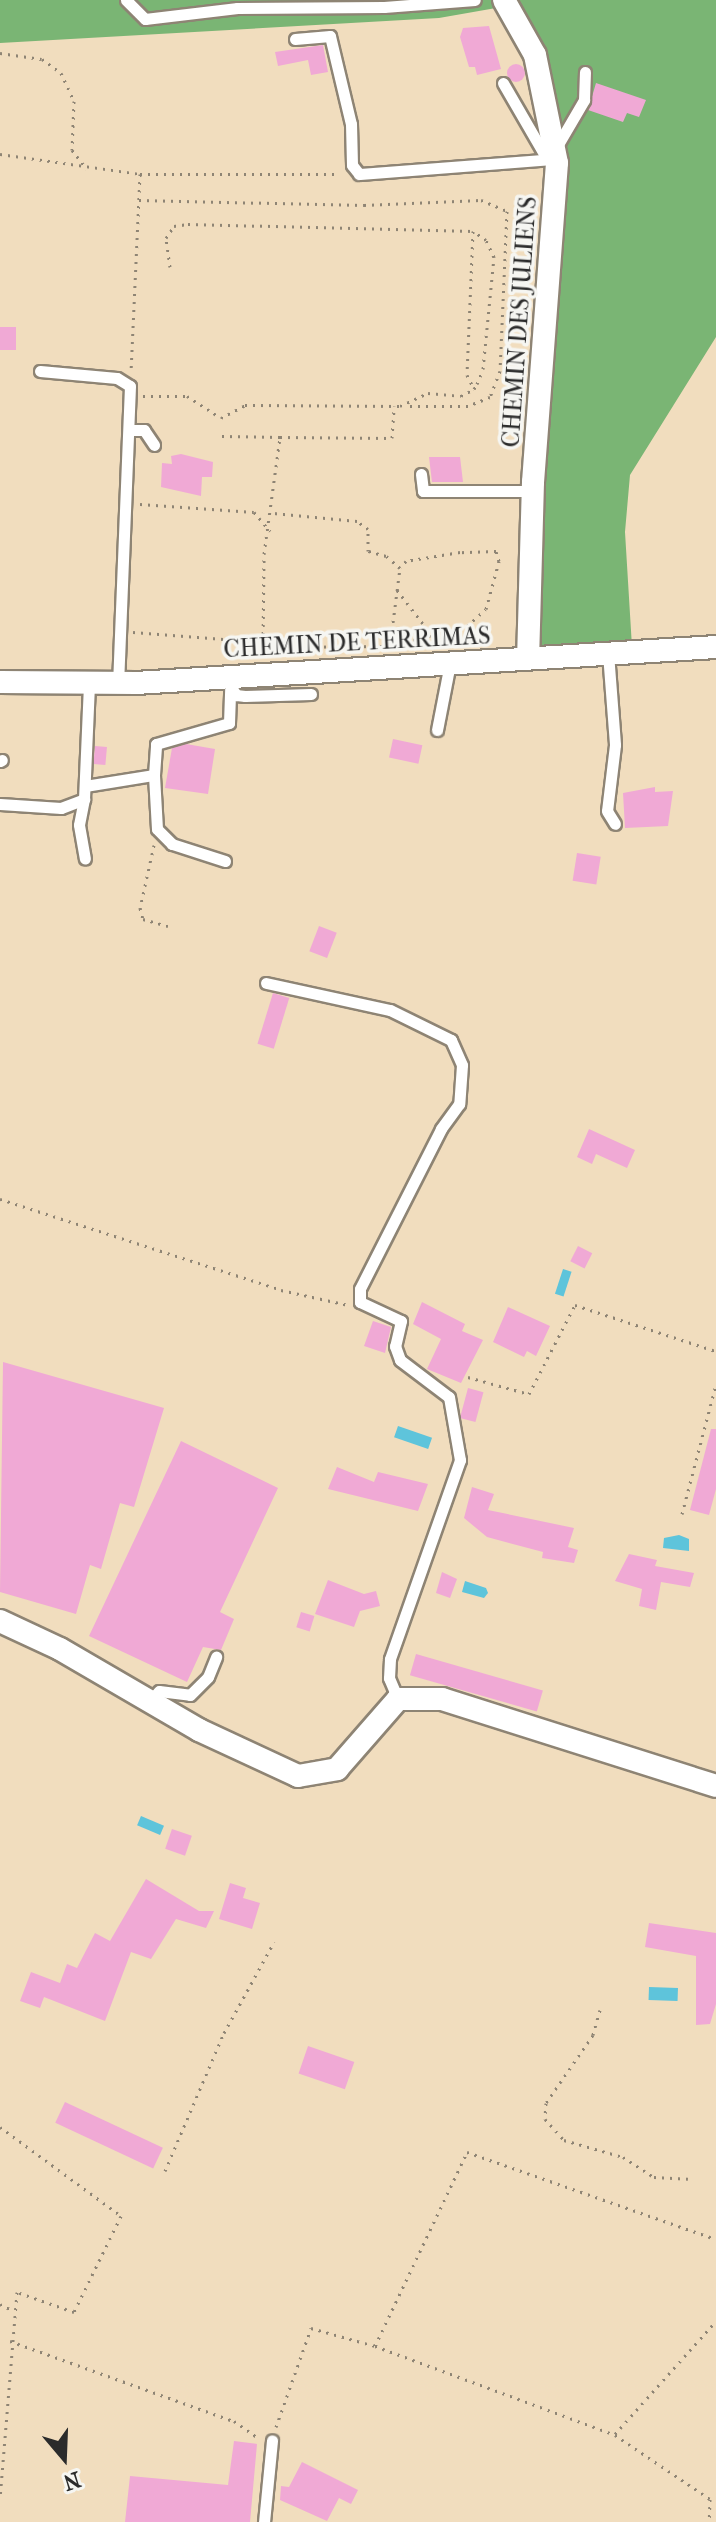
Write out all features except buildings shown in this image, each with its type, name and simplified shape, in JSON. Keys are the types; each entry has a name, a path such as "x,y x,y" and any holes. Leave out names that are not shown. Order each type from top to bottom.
{"street":[{"name":"CHEMIN DES JULIENS","path":"504,0 535,55 553,156 555,234 533,491 528,658"},
{"name":"CHEMIN DE TERRIMAS","path":"0,682 230,683 450,663 716,647"},
{"path":"0,1621 264,1764 316,1777 337,1769 398,1699 442,1699 716,1786"}],"lane":[{"path":"126,0 145,19 237,8 384,7 475,0"},
{"path":"295,39 330,36 351,124 352,165 359,174 553,156"},
{"path":"553,156 584,100 585,72"},
{"path":"503,83 553,156"},
{"path":"40,371 117,378 130,392 118,683"},
{"path":"129,430 144,430 154,445"},
{"path":"421,474 423,491 533,491"},
{"path":"608,653 615,745 607,811 615,824"},
{"path":"437,730 450,663"},
{"path":"85,858 79,825 85,786 89,683"},
{"path":"230,683 245,696 311,694"},
{"path":"225,861 172,844 157,829 154,775 156,744 229,723 230,683"},
{"path":"85,786 154,775"},
{"path":"0,804 61,808 84,799"},
{"path":"266,983 390,1010 451,1040 462,1065 459,1104 441,1129 368,1270 360,1302 401,1321 395,1346 400,1360 449,1397 460,1460 390,1659 389,1678 398,1699"},
{"path":"150,1701 159,1691 190,1695 208,1677 216,1657"},
{"path":"264,2522 272,2440"}],"path":[{"path":"0,53 42,59 70,84 72,150 87,169"},
{"path":"0,154 87,169 140,174 359,174"},
{"path":"139,200 200,197 364,205 481,200 507,211 500,371 490,397 468,406 245,405 221,418 187,396 130,392 140,174"},
{"path":"170,267 166,238 174,226 188,224 473,231 486,240 494,257 483,369 474,389 461,396 416,395 400,406"},
{"path":"473,231 467,375 474,389"},
{"path":"221,436 392,438 394,406"},
{"path":"263,642 264,554 273,513 280,437"},
{"path":"130,504 254,512 270,531"},
{"path":"273,513 357,521 368,529 368,551 386,556 400,568"},
{"path":"131,617 131,632 263,642 276,647 390,646 467,626 486,609 495,587 496,551 423,557 400,568"},
{"path":"390,646 400,568"},
{"path":"397,590 431,634"},
{"path":"157,829 140,908 143,919 168,926"},
{"path":"0,1199 281,1290 348,1305 360,1302"},
{"path":"468,1377 529,1394 575,1305 716,1351"},
{"path":"682,1514 716,1384"},
{"path":"165,2171 224,2033 274,1942"},
{"path":"600,2010 593,2035 546,2103 545,2119 564,2140 623,2157 654,2177 688,2179"},
{"path":"0,2127 121,2216 74,2312 17,2292 12,2310 0,2497"},
{"path":"375,2346 467,2152 716,2239"},
{"path":"0,2304 12,2310"},
{"path":"615,2435 716,2321"},
{"path":"10,2341 234,2421 259,2438 272,2440 306,2332 311,2328 375,2346 615,2435 710,2499 709,2522"}],"green space":[{"path":"0,0 493,0 496,8 439,18 0,43"},
{"path":"517,0 716,0 716,337 630,475 625,532 632,647 532,652 563,201 541,57"}],"water":[{"path":"563,1269 572,1272 564,1297 555,1294"},
{"path":"398,1426 432,1438 428,1449 394,1437"},
{"path":"679,1535 689,1539 689,1551 663,1548 664,1538"},
{"path":"465,1581 486,1588 488,1593 484,1598 462,1592"},
{"path":"141,1816 164,1826 160,1835 137,1825"},
{"path":"649,1987 678,1988 678,2001 649,2000"}]}
